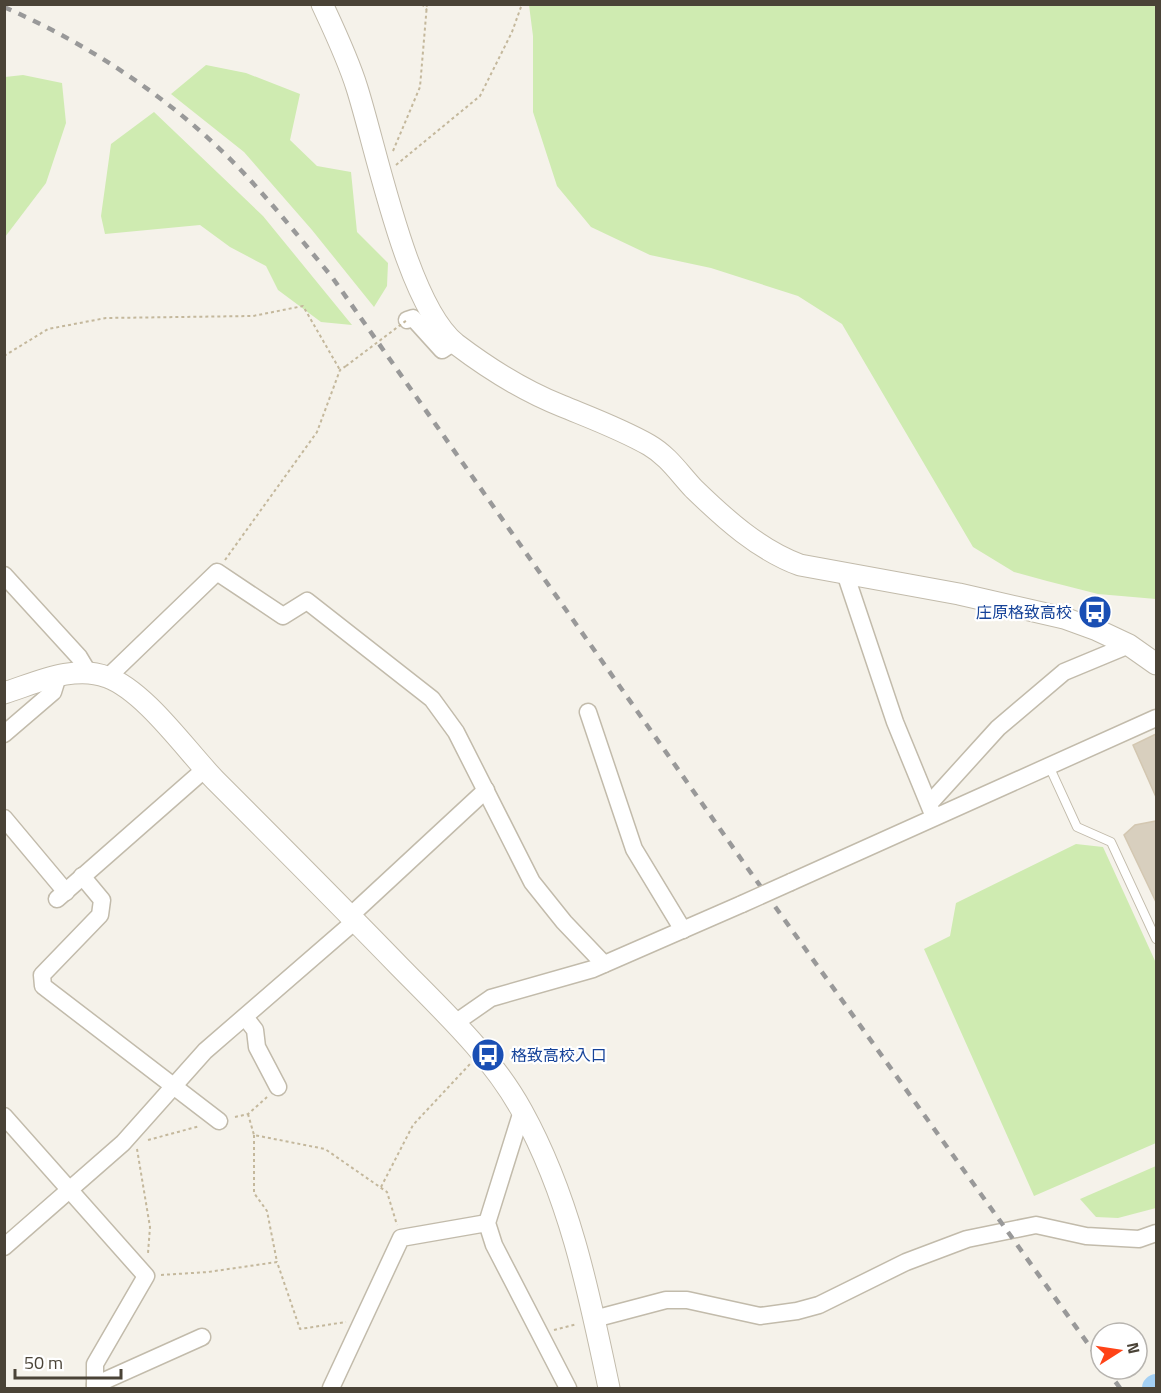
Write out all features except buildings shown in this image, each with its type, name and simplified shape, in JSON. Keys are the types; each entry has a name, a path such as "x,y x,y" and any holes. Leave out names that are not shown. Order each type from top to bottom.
{"street":[{"path":"322,4 344,52 410,267 424,301 454,342 525,390 601,421 650,446 676,467 693,488 753,541 776,556 800,565 959,594 1064,618 1129,645 1156,664"},
{"path":"407,320 413,318 442,350 454,342"},
{"path":"4,693 58,676 98,675 217,572 283,616 307,601 432,699 456,732 532,882 564,922 604,964"},
{"path":"845,573 895,722 932,810"},
{"path":"4,575 98,675 143,701 205,769 455,1023 480,1054 522,1111 568,1214 583,1265 609,1389"},
{"path":"932,810 998,729 1064,672 1129,645"},
{"path":"4,734 53,692 58,676"},
{"path":"588,712 634,849 683,930"},
{"path":"455,1023 491,998 604,964 791,882 932,810 1049,766 1156,718"},
{"path":"4,818 62,895 205,769"},
{"path":"4,1247 123,1143 205,1051 353,918 486,790"},
{"path":"82,876 102,900 100,915 42,975 43,986 219,1121"},
{"path":"244,1017 255,1030 257,1047 278,1087"},
{"path":"522,1111 487,1223 494,1245 568,1389"},
{"path":"4,1116 146,1276 94,1364 95,1387 202,1338"},
{"path":"331,1389 401,1238 487,1223"},
{"path":"594,1319 666,1300 687,1300 760,1316 797,1311 819,1305 906,1262 967,1239 1036,1225 1086,1236 1139,1239 1156,1233"}],"lane":[{"path":"1049,766 1077,827 1111,842 1156,939"}],"path":[{"path":"422,4 427,10"},
{"path":"383,176 420,87 420,58 427,4"},
{"path":"383,176 480,96 512,32 522,4"},
{"path":"4,356 48,329 106,318 253,316 303,306 340,370"},
{"path":"217,572 317,432 340,370 407,320"},
{"path":"380,1188 413,1125 480,1054"},
{"path":"248,1114 254,1135 254,1193 267,1211 277,1262 300,1329 363,1320"},
{"path":"254,1135 325,1149 387,1192 401,1238"},
{"path":"136,1143 150,1227 146,1276 208,1272 277,1262"},
{"path":"540,1334 594,1319"}],"green space":[{"path":"529,5 1156,5 1156,599 1098,594 1014,572 973,547 842,324 798,296 711,268 650,255 591,227 557,186 533,112 533,36"},
{"path":"206,65 246,73 300,94 290,140 317,166 351,172 357,232 388,263 387,286 374,307 312,230 244,152 171,94"},
{"path":"23,75 62,83 66,123 46,183 5,237 5,77"},
{"path":"154,112 263,216 352,325 321,322 278,290 266,266 230,247 200,225 105,234 101,216 111,144"},
{"path":"1076,844 1103,847 1156,963 1156,1143 1034,1196 924,949 950,936 956,903"},
{"path":"1156,1166 1156,1208 1118,1218 1096,1217 1080,1199"}],"railway":[{"path":"4,7 92,52 174,109 224,153 252,182 332,277 746,866 1089,1345"},
{"path":"1115,1381 1120,1388"}],"place":[{"name":"庄原格致高校","path":"1095,612"},
{"name":"格致高校入口","path":"488,1055"}]}
